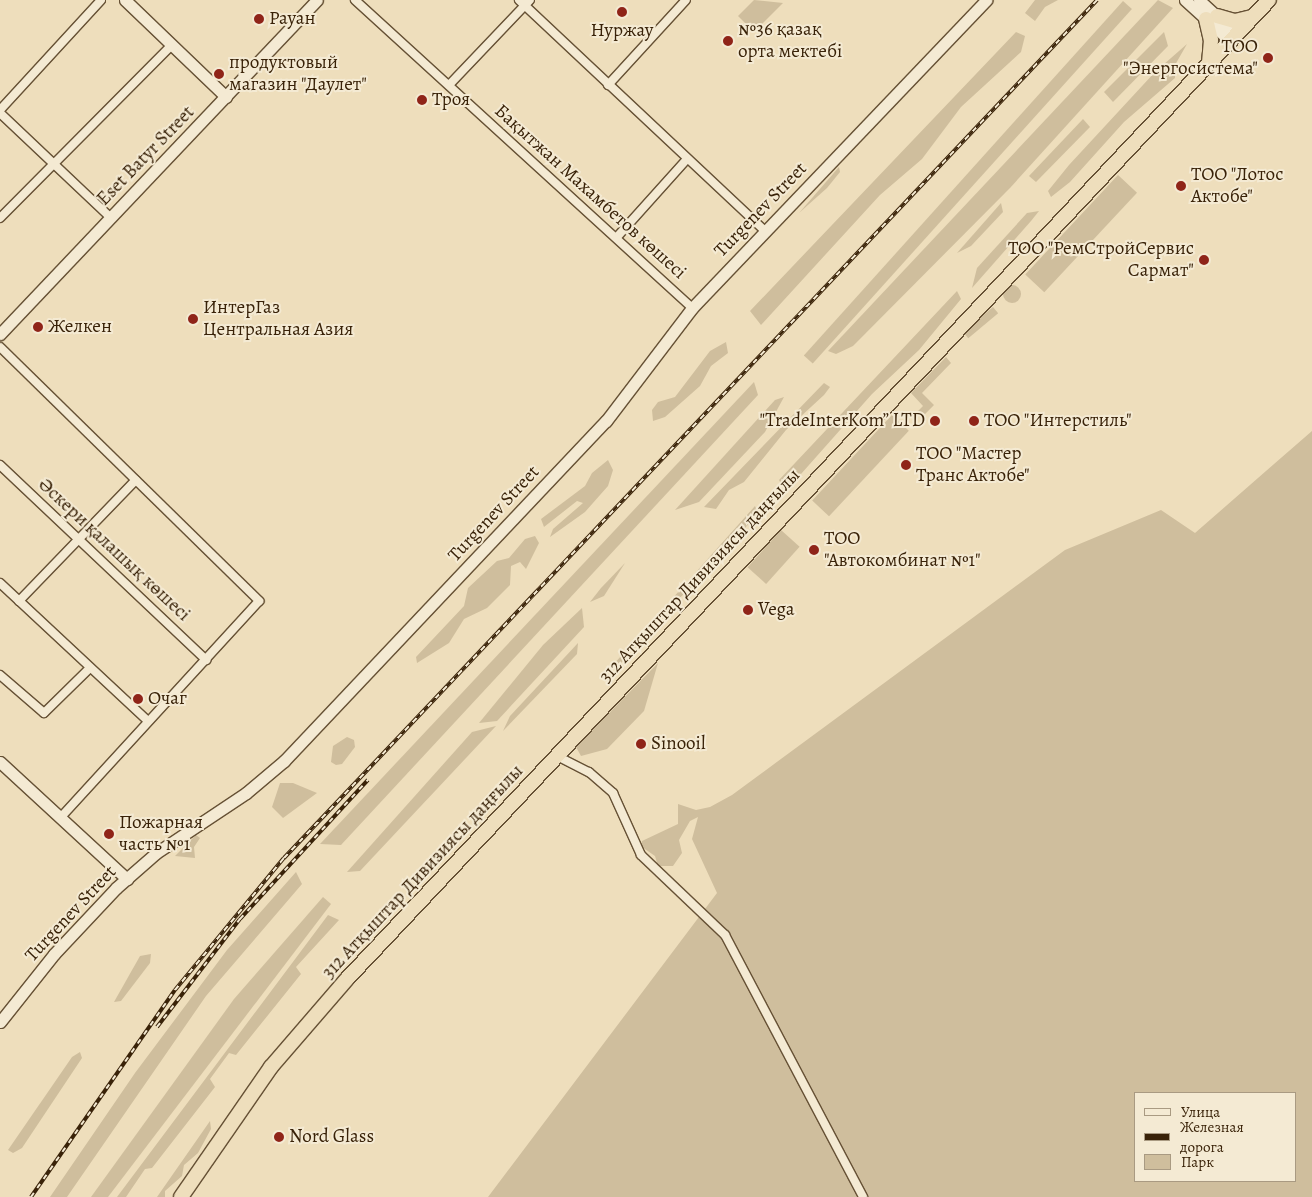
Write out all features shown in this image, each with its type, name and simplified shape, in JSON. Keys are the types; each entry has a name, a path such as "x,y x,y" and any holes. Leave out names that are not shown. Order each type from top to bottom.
{"highway":[{"name":"312 Атқыштар Дивизиясы даңғылы","path":"181,1197 233,1119 309,1021 1269,0"},
{"path":"1208,64 1211,18 1235,21 1253,17"}],"main road":[{"path":"125,0 226,97"},
{"name":"Eset Batyr Street","path":"0,334 317,0"},
{"name":"Turgenev Street","path":"0,1022 54,954 127,879 284,761 606,421 692,308 986,0"},
{"path":"1185,0 1211,18 1233,38"},
{"path":"1199,0 1211,18"},
{"path":"0,762 127,879"}],"street":[{"path":"101,0 0,112 111,218"},
{"name":"Бақытжан Махамбетов көшесі","path":"355,0 617,237 692,308"},
{"path":"608,85 686,0"},
{"path":"449,85 525,2 608,85 766,231"},
{"path":"0,218 52,163 172,45"},
{"path":"617,237 687,159"},
{"path":"0,347 260,601 147,720 61,817"},
{"name":"Әскери қалашық көшесі","path":"0,464 206,660"},
{"path":"19,600 136,480"},
{"path":"0,583 147,720"},
{"path":"0,675 44,713 90,668"},
{"path":"557,756 588,772 613,793 641,855 725,935 863,1197"}],"green space":[{"path":"754,0 783,3 754,32 738,16"},
{"path":"1035,0 1058,0 1045,7 1035,21 1025,13"},
{"path":"1158,0 1173,8 1010,188 853,346 836,354 828,351"},
{"path":"1123,1 1132,9 813,364 804,355"},
{"path":"1016,32 1025,36 1021,52 961,107 922,159 880,195 761,325 750,311"},
{"path":"1164,32 1168,46 1113,102 1104,92"},
{"path":"1187,44 1175,65 1175,78 1124,122 1070,182 1051,197 1048,191 1069,165 1155,72"},
{"path":"1083,119 1090,127 1036,182 1029,176"},
{"path":"839,167 840,172 827,188 799,213"},
{"path":"1118,175 1137,193 1044,292 1025,274"},
{"path":"1001,203 1003,212 971,246 957,253"},
{"path":"1039,211 972,288 977,268 1027,213"},
{"path":"1012,285 1018,288 1021,294 1018,300 1012,303 1006,300 1003,294 1006,288"},
{"path":"957,291 961,299 919,350 872,394 793,483 783,487 779,480"},
{"path":"993,307 998,313 968,338 963,332"},
{"path":"726,342 728,353 711,366 700,386 665,417 653,421 652,410 658,402 675,397 710,351"},
{"path":"946,357 951,363 922,393 934,405 921,418 916,413 923,406 911,393"},
{"path":"754,382 758,395 341,845 320,844"},
{"path":"824,383 830,387 824,395 786,430 744,482 729,490 716,509 704,507"},
{"path":"784,397 765,432 699,502 675,510 775,400"},
{"path":"892,415 909,431 829,516 812,501"},
{"path":"1312,431 1312,1197 488,1197 717,893 692,839 698,817 690,821 679,840 682,853 673,866 658,866 655,856 642,847 642,841 678,824 678,804 696,810 710,807 732,795 1065,550 1161,510 1195,533"},
{"path":"608,460 613,470 608,486 585,512 550,537 553,529 583,503 577,501 544,527 541,519 585,486 592,473"},
{"path":"755,506 758,513 701,579 675,602 621,663 613,665"},
{"path":"781,530 800,547 766,584 748,567"},
{"path":"535,536 539,543 526,569 520,562 511,566 510,585 487,608 464,619 449,643 417,663 416,657 464,606 468,588 497,561 509,558 525,539"},
{"path":"625,563 604,596 590,602 601,588"},
{"path":"582,608 584,627 497,721 479,723 543,645"},
{"path":"578,643 577,654 503,731 510,716"},
{"path":"658,663 644,711 607,749 581,756 576,747"},
{"path":"496,726 360,871 347,872 472,732"},
{"path":"347,737 354,740 355,747 342,764 336,765 331,762 333,746"},
{"path":"280,783 293,783 317,793 283,818 272,807"},
{"path":"196,835 200,838 194,847 195,858 175,856"},
{"path":"296,872 302,884 206,996 67,1197 50,1197 135,1073 227,950"},
{"path":"323,897 331,904 108,1197 91,1197 234,999"},
{"path":"328,915 339,920 296,967 301,974 236,1055 229,1053 210,1079 215,1087 152,1168 145,1169 126,1197 117,1197"},
{"path":"151,954 150,963 121,1001 114,1002 140,956"},
{"path":"80,1052 82,1058 22,1148 13,1153 8,1150 72,1057"},
{"path":"210,1121 211,1129 198,1153 184,1165 182,1176 165,1191 165,1197 157,1197"}],"railway":[{"path":"31,1197 175,990 284,858 1097,0"},
{"path":"157,1027 240,919 368,780"}],"place":[{"name":"Нуржау","path":"622,12"},
{"name":"Рауан","path":"259,19"},
{"name":"№36 қазақ орта мектебі","path":"728,41"},
{"name":"ТОО \"Энергосистема\"","path":"1268,58"},
{"name":"продуктовый магазин \"Даулет\"","path":"219,74"},
{"name":"Троя","path":"422,100"},
{"name":"ТОО \"Лотос Актобе\"","path":"1181,186"},
{"name":"ТОО \"РемСтройСервис Сармат\"","path":"1204,260"},
{"name":"ИнтерГаз Центральная Азия","path":"193,319"},
{"name":"Желкен","path":"38,327"},
{"name":"\"TradeInterKom” LTD","path":"935,421"},
{"name":"ТОО \"Интерстиль\"","path":"974,421"},
{"name":"ТОО \"Мастер Транс Актобе\"","path":"906,465"},
{"name":"ТОО \"Автокомбинат №1\"","path":"814,550"},
{"name":"Vega","path":"748,610"},
{"name":"Очаг","path":"138,699"},
{"name":"Sinooil","path":"641,744"},
{"name":"Пожарная часть №1","path":"109,834"},
{"name":"Nord Glass","path":"279,1137"}]}
